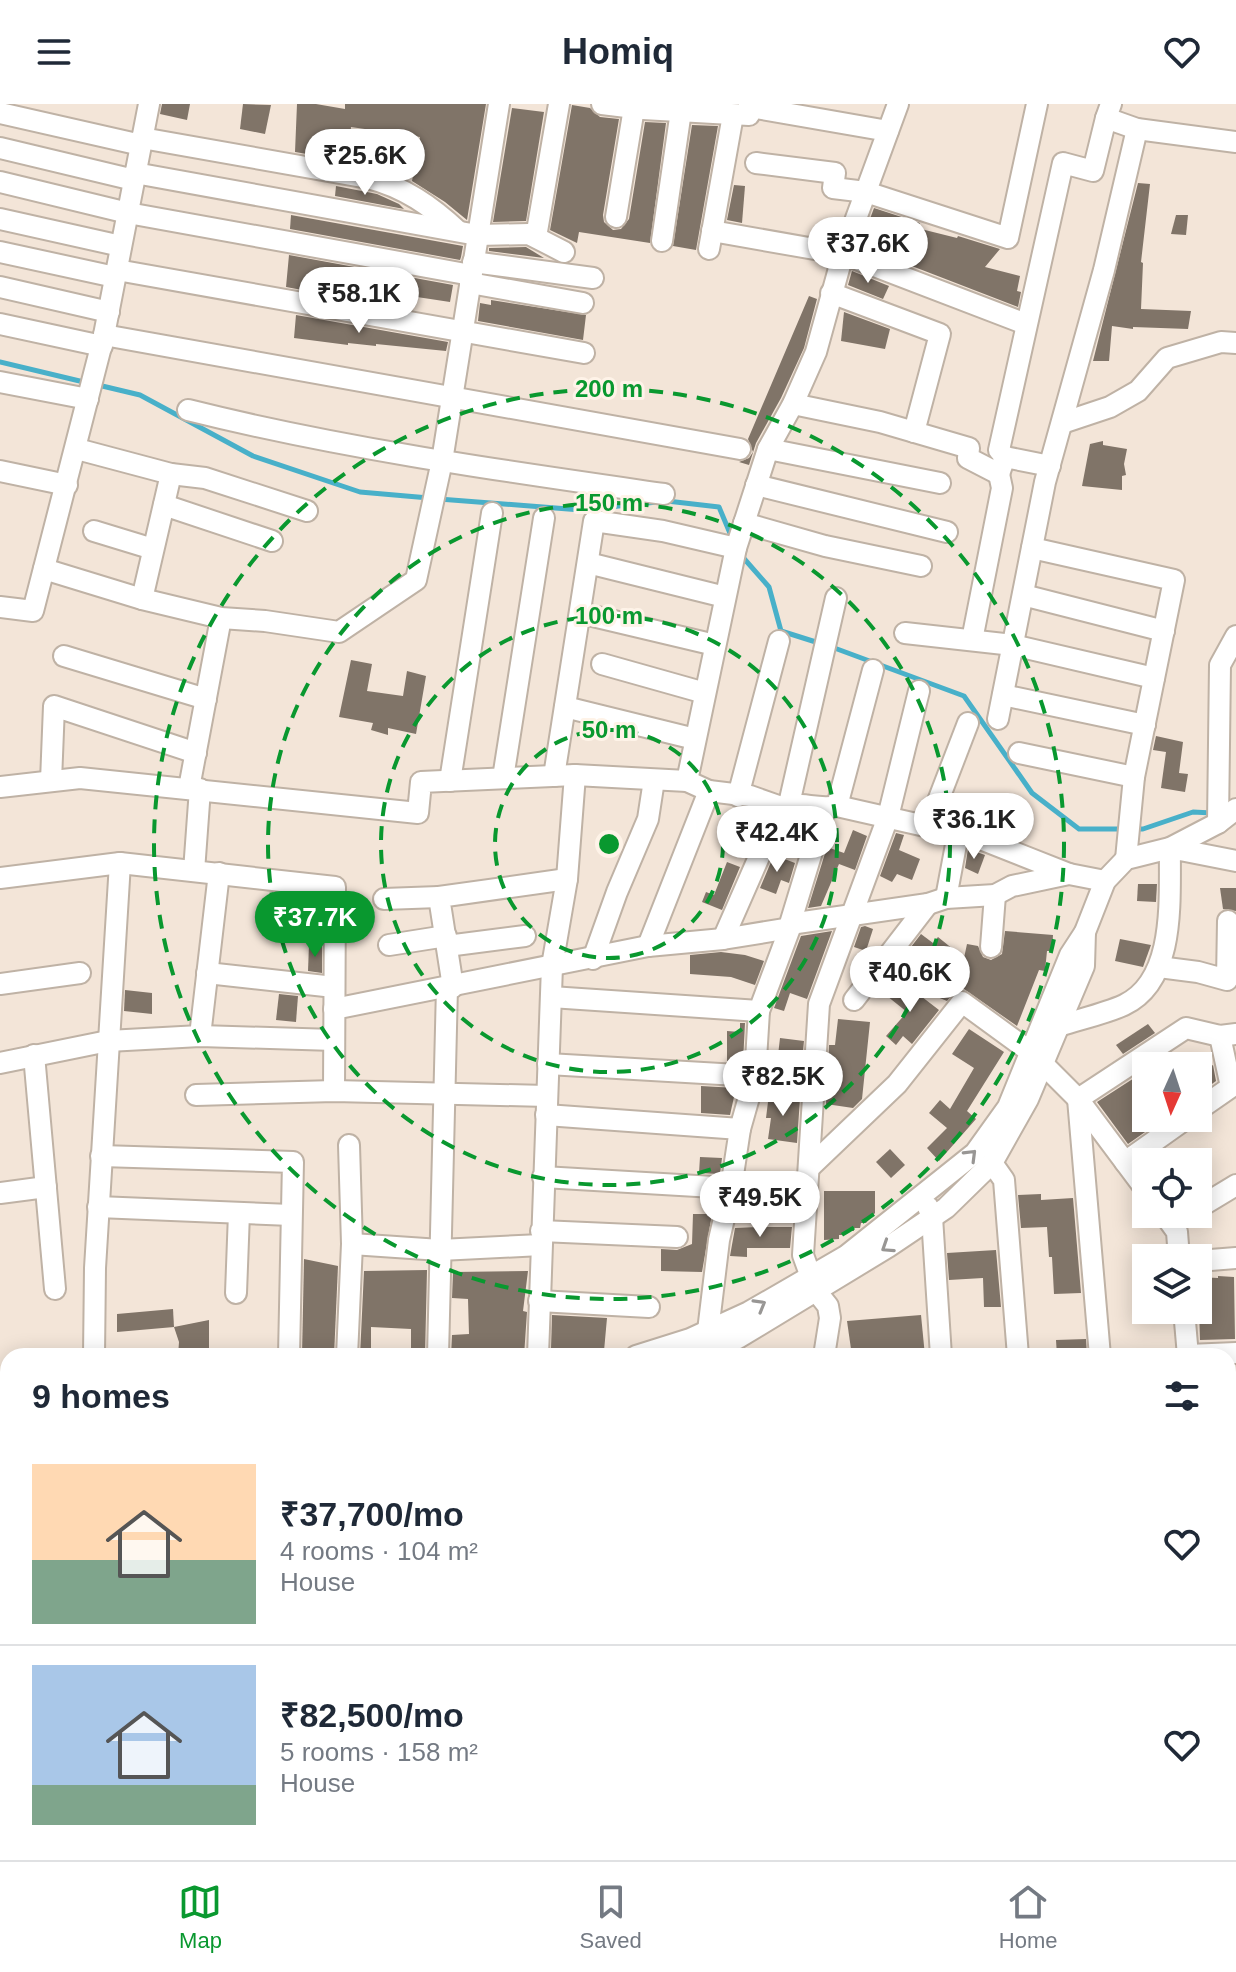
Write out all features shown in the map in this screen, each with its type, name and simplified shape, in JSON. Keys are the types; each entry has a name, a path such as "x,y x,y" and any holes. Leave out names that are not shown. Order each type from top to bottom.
{"street":[{"path":"0,607 33,611 103,341 149,104"},
{"path":"44,569 142,599 221,618 339,632 416,580 442,461 471,274 468,233 499,104"},
{"path":"536,237 559,104"},
{"path":"602,104 634,108 744,108 888,131"},
{"path":"687,781 739,539 768,449 793,404 816,352 843,254 897,104"},
{"path":"756,163 835,173 833,188 866,192 1008,238 1037,104"},
{"path":"616,217 634,108"},
{"path":"662,241 682,108"},
{"path":"744,108 710,240 843,254 1026,324"},
{"path":"972,640 1002,488 999,450 1063,163 1093,171 1108,111 1137,129 1236,142"},
{"path":"0,113 141,142 396,185 468,233"},
{"path":"998,719 1050,466 1104,270 1137,129"},
{"path":"0,148 135,176 468,233 529,234 564,252"},
{"path":"0,182 128,213 471,274 583,303"},
{"path":"0,219 121,246"},
{"path":"0,252 584,353"},
{"path":"471,274 593,278"},
{"path":"0,287 109,312"},
{"path":"831,293 940,334 914,432"},
{"path":"0,324 740,449"},
{"path":"1062,423 1110,407 1138,391 1167,358 1221,342 1236,343"},
{"path":"0,382 90,392"},
{"path":"793,404 880,422 969,448 968,458 1002,466 1050,466"},
{"path":"188,410 258,427 442,461 664,494"},
{"path":"77,449 171,474 205,478 307,511"},
{"path":"768,449 940,483"},
{"path":"0,471 67,485"},
{"path":"142,599 171,474"},
{"path":"756,485 947,532"},
{"path":"164,505 272,541"},
{"path":"450,781 492,513"},
{"path":"503,778 544,518"},
{"path":"554,776 594,521 663,531 825,546 921,566"},
{"path":"94,531 153,549"},
{"path":"659,1348 708,1331 813,1284 946,1208 992,1163 1028,1099 1037,1059 1070,955 1085,932 1105,881 1128,840 1134,777 1174,580 1032,548"},
{"path":"588,563 725,597"},
{"path":"1023,595 1164,631"},
{"path":"723,939 785,805 836,598"},
{"path":"580,613 715,645"},
{"path":"194,871 196,753 221,618"},
{"path":"905,633 1013,645 1154,678"},
{"path":"1170,848 1224,811 1220,665 1236,636"},
{"path":"738,796 779,641"},
{"path":"64,656 206,699"},
{"path":"602,664 705,693"},
{"path":"755,1076 759,1011 831,808 873,670"},
{"path":"825,1348 830,1318 828,1306 813,1284 803,1255 819,1004 888,817 919,691"},
{"path":"1003,695 1145,725"},
{"path":"51,781 54,706 196,753"},
{"path":"565,707 695,739"},
{"path":"928,827 968,723"},
{"path":"1019,753 1134,777"},
{"path":"538,1348 552,966 567,879 575,775"},
{"path":"0,787 80,778 418,813 421,782 575,775 687,781 709,791 750,796 785,805 888,817 978,838 1069,874 1105,881"},
{"path":"593,959 648,819 654,780"},
{"path":"648,946 709,791"},
{"path":"854,1000 937,901 958,834"},
{"path":"1128,840 1236,861"},
{"path":"1059,1026 1125,1004 1146,988 1159,967 1168,929 1170,848"},
{"path":"94,1348 98,1207 120,863"},
{"path":"0,878 120,863 335,887 334,1091"},
{"path":"200,1036 219,873"},
{"path":"334,1009 648,946 723,939 851,914 995,895 1012,886 1069,874"},
{"path":"384,899 439,897 567,879"},
{"path":"991,947 995,895"},
{"path":"438,1348 444,1093 450,987 439,897"},
{"path":"1159,967 1232,980 1228,921"},
{"path":"714,1348 738,1338 813,1284 975,1153 1059,1026 1084,966 1085,932"},
{"path":"389,945 525,936"},
{"path":"0,984 80,973"},
{"path":"207,973 334,987"},
{"path":"551,997 759,1011"},
{"path":"810,1167 897,1084 962,1002 1037,1059 1078,1099 1132,1171"},
{"path":"1078,1099 1186,1028 1228,1035 1231,1087 1212,1100"},
{"path":"0,1063 108,1041 200,1036 334,1040"},
{"path":"34,1055 55,1289"},
{"path":"548,1064 755,1076"},
{"path":"708,1331 719,1240 740,1129 756,1068 772,1081 814,1087"},
{"path":"196,1095 334,1091 444,1093 740,1129"},
{"path":"1078,1099 1099,1348"},
{"path":"1125,1162 1167,1132"},
{"path":"347,1348 352,1244 349,1145"},
{"path":"101,1156 293,1162 289,1348"},
{"path":"992,1163 1004,1180 1017,1348"},
{"path":"543,1177 731,1188"},
{"path":"1212,1200 1236,1185"},
{"path":"0,1193 46,1187"},
{"path":"923,1196 932,1217 940,1348"},
{"path":"98,1207 291,1215"},
{"path":"236,1293 239,1213"},
{"path":"352,1244 440,1250 541,1238 677,1237"},
{"path":"1212,1260 1236,1258"},
{"path":"539,1301 649,1307"},
{"path":"1185,1324 1187,1348"}],"building":[{"path":"162,104 190,104 187,120 160,114"},
{"path":"243,104 271,105 265,134 240,129"},
{"path":"297,104 345,109 345,104 486,104 467,220 412,181 420,137 351,127 350,139 333,138 331,158 295,152"},
{"path":"572,105 590,108 600,117 619,119 603,215 604,222 613,230 621,229 629,219 645,122 666,123 650,243 579,232 577,243 550,230"},
{"path":"512,108 544,112 526,221 493,222"},
{"path":"692,125 718,126 696,250 673,246"},
{"path":"1138,183 1150,184 1141,262 1141,309 1191,311 1188,329 1112,326 1109,361 1093,361"},
{"path":"734,185 745,186 742,223 727,220"},
{"path":"336,186 377,194 404,209 335,196"},
{"path":"874,208 920,223 917,228 1000,249 985,267 1020,276 1018,307 860,246"},
{"path":"291,215 463,246 461,257 460,260 290,229"},
{"path":"1176,215 1188,215 1186,235 1171,234"},
{"path":"526,247 544,258 489,251 489,248"},
{"path":"289,255 453,285 450,302 384,292 382,304 363,300 364,288 314,284 313,292 286,287"},
{"path":"852,271 889,286 883,299 848,285"},
{"path":"809,296 817,299 804,348 756,443 749,465 739,462 749,458 753,452 748,439"},
{"path":"491,300 586,315 583,340 478,321 480,303 491,305"},
{"path":"844,312 890,329 885,349 841,341"},
{"path":"296,315 448,342 446,351 294,338"},
{"path":"1103,441 1103,445 1127,449 1122,490 1082,486 1090,444"},
{"path":"351,660 372,664 367,691 403,696 407,671 426,676 416,734 388,728 388,735 371,730 373,723 339,717"},
{"path":"1156,736 1183,742 1179,773 1188,774 1185,792 1161,788 1166,752 1153,750"},
{"path":"853,830 867,836 855,870 839,864 821,906 808,908 827,847 844,853"},
{"path":"896,833 904,835 899,850 920,859 912,880 897,874 892,882 880,876"},
{"path":"968,849 985,855 978,874 965,868"},
{"path":"774,855 795,863 789,883 781,880 776,894 760,888"},
{"path":"727,862 740,867 722,910 702,902 706,892 714,895"},
{"path":"1138,884 1157,884 1156,902 1137,901"},
{"path":"1220,888 1236,888 1236,911 1223,909"},
{"path":"287,903 305,906 300,939 283,937"},
{"path":"861,927 873,929 866,951 854,947"},
{"path":"832,931 807,999 790,993 784,1011 774,1008 801,936"},
{"path":"1005,931 1053,935 1052,951 1047,951 1045,971 1039,970 1017,1026 964,989 956,990 947,1001 925,992 941,974 920,957 903,977 894,969 921,934 933,943 938,937 964,958 967,944 978,946 983,957 991,960 1002,954"},
{"path":"1120,939 1151,945 1143,967 1115,961"},
{"path":"309,945 322,946 322,973 308,971"},
{"path":"721,952 764,961 755,985 731,977 690,974 690,955"},
{"path":"900,980 939,1010 912,1044 903,1036 896,1045 886,1036 907,1012 887,996"},
{"path":"125,990 152,993 152,1014 124,1011"},
{"path":"279,994 298,996 296,1022 276,1020"},
{"path":"838,1019 870,1022 862,1099 853,1108 826,1104 829,1045 835,1045"},
{"path":"740,1023 745,1023 743,1062 727,1061 727,1031 740,1032"},
{"path":"1148,1024 1155,1033 1123,1054 1116,1045"},
{"path":"969,1029 1004,1052 967,1111 976,1119 939,1161 927,1148 947,1128 929,1113 940,1100 950,1109 974,1068 952,1054"},
{"path":"780,1038 804,1041 802,1061 795,1060 794,1066 777,1064"},
{"path":"1212,1066 1216,1081 1212,1084"},
{"path":"1132,1079 1132,1132 1145,1132 1128,1144 1097,1102"},
{"path":"701,1086 736,1088 730,1115 701,1113"},
{"path":"769,1094 800,1098 797,1143 768,1139 771,1118 766,1118"},
{"path":"890,1149 905,1165 891,1178 876,1162"},
{"path":"700,1157 722,1158 720,1174 699,1173"},
{"path":"770,1173 795,1176 794,1193 768,1190"},
{"path":"824,1191 875,1191 875,1213 866,1223 861,1223 860,1228 845,1231 839,1239 824,1240"},
{"path":"1041,1194 1041,1200 1073,1198 1081,1293 1054,1294 1047,1227 1021,1228 1018,1195"},
{"path":"693,1214 712,1214 702,1272 661,1271 661,1249 677,1250 692,1244"},
{"path":"792,1227 790,1248 747,1248 747,1257 730,1256 735,1228"},
{"path":"996,1250 1001,1307 984,1307 983,1278 949,1280 947,1253"},
{"path":"304,1259 338,1266 334,1348 302,1348"},
{"path":"427,1270 425,1348 411,1348 411,1329 371,1327 371,1348 360,1348 364,1271"},
{"path":"528,1271 523,1311 527,1312 525,1348 451,1348 452,1335 469,1334 468,1299 452,1298 453,1272"},
{"path":"1234,1277 1235,1339 1200,1340 1199,1324 1212,1324 1212,1278"},
{"path":"173,1309 174,1327 117,1332 117,1314"},
{"path":"552,1315 607,1318 604,1348 551,1348"},
{"path":"921,1315 924,1348 851,1348 847,1321"},
{"path":"209,1320 209,1348 179,1348 174,1327"},
{"path":"1086,1339 1087,1348 1056,1348 1056,1340"}],"waterway":[{"path":"0,362 88,383"},
{"path":"98,385 140,395 253,456 360,492 429,498"},
{"path":"439,499 581,510 657,502"},
{"path":"667,501 719,507 732,538"},
{"path":"740,554 769,587 781,631 819,643"},
{"path":"829,646 964,696 1032,793 1079,829 1123,829"},
{"path":"1133,829 1143,829 1193,812 1212,813"}]}
